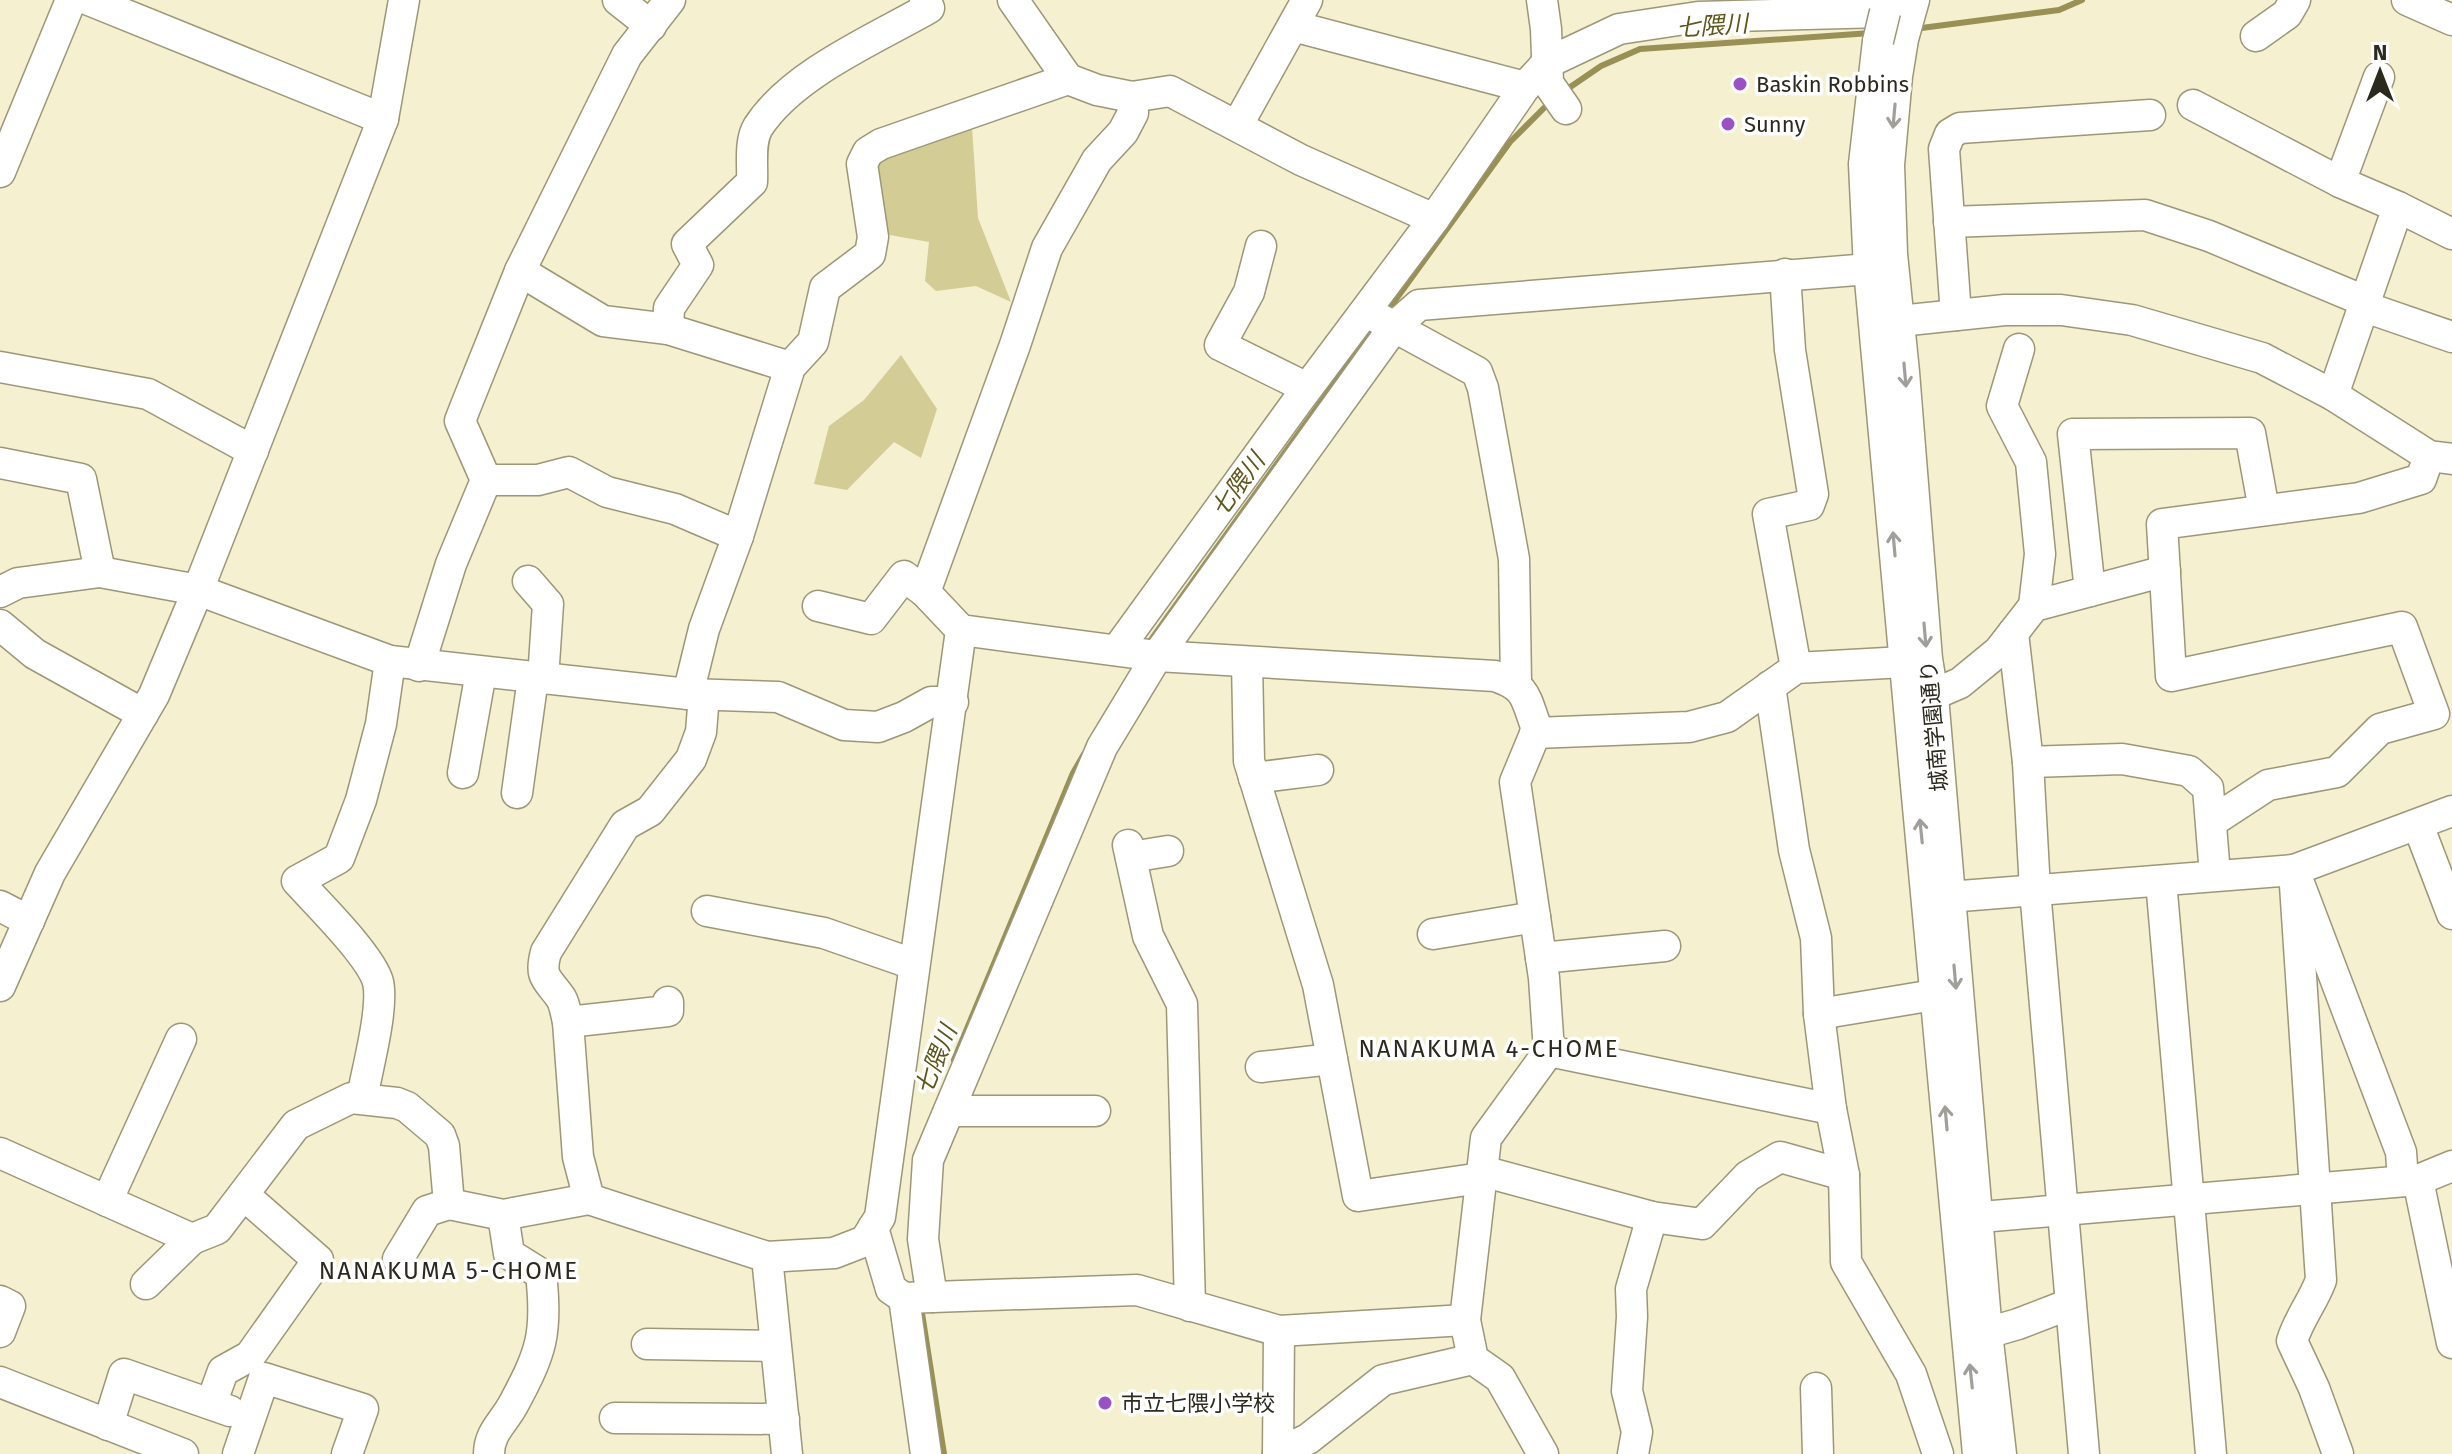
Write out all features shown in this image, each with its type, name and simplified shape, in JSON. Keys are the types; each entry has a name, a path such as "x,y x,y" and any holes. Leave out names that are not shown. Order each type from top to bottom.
{"street":[{"path":"0,172 71,0"},
{"path":"89,0 383,119"},
{"path":"0,986 50,873 154,695 198,590 383,119 404,0"},
{"path":"618,0 651,26"},
{"path":"362,1098 377,1013 378,982 365,959 297,881 339,858 361,800 381,724 404,663 451,564 486,480 460,421 520,271 627,55 670,0"},
{"path":"668,329 669,308 698,265 687,244 752,182 753,142 757,128 797,84 929,8 925,0"},
{"path":"1013,0 1068,79 1097,90 1132,97 1170,91 1301,160 1434,219"},
{"path":"1540,77 1542,0"},
{"path":"2256,36 2287,14 2295,0"},
{"path":"2407,0 2452,20"},
{"path":"1237,126 1300,13 1540,77 1566,109"},
{"path":"926,1454 918,1297 928,1160 1102,747 1134,653 1302,395 1540,77 1619,29 1698,17 1896,18"},
{"name":"城南学園通り","path":"1896,18 1864,164 1869,269 1887,322 1927,659 1921,700 1934,995 1966,1218 1987,1333 2001,1454"},
{"name":"城南学園通り","path":"1896,18 1889,165 1892,254 1887,322 1904,662 1921,700 1948,897 1978,1454"},
{"path":"2340,182 2379,77"},
{"path":"589,1199 578,1157 568,1022 563,1001 543,975 546,952 625,825 650,811 691,759 701,732 696,695 704,629 738,536 790,367 813,342 825,288 870,254 873,237 862,164 868,152 881,144 1068,79"},
{"path":"925,592 1047,248 1097,160 1123,132 1133,113 1132,97"},
{"path":"2193,105 2340,182 2452,234"},
{"path":"1956,315 1944,149 1950,134 1960,128 2150,115"},
{"path":"2333,395 2398,207"},
{"path":"1949,222 2145,215 2209,236 2366,304 2452,337"},
{"path":"1261,246 1249,292 1220,345 1302,395 1328,420"},
{"path":"1134,653 1328,420 1394,327 1419,305 1869,269"},
{"path":"520,271 603,321 668,329 790,367"},
{"path":"1785,274 1790,350 1813,494 1809,505 1768,514 1796,668"},
{"path":"1887,322 2005,310 2061,310 2132,320 2262,358 2440,457 2421,479 2359,498 2162,524 2171,676 2402,627 2434,714 2380,729 2337,772 2268,785 2213,821"},
{"path":"1365,311 1477,372 1483,388 1514,559 1516,683 1524,694 1537,729 1515,782 1541,958 1549,1051 1486,1138 1465,1320 1473,1359 1500,1378 1543,1454"},
{"path":"1921,700 1960,683 1999,651 2034,606 2040,554 2031,462 2002,406 2019,349"},
{"path":"0,367 148,394 253,451"},
{"path":"2090,591 2073,434 2250,433 2264,510"},
{"path":"0,463 81,479 100,572"},
{"path":"486,480 538,480 569,472 607,492 675,509 738,536"},
{"path":"2034,606 2165,571"},
{"path":"0,592 18,583 100,572 198,590 404,663 696,695 778,697 844,725 878,727 931,702 953,702"},
{"path":"818,606 871,619 904,576 925,592 961,630 1134,653 1495,676 1516,683"},
{"path":"517,793 548,604 528,581"},
{"path":"0,625 35,654 143,714"},
{"path":"398,1259 427,1211 449,1204 503,1215 589,1199 767,1257 834,1253 865,1241 880,1217 961,630"},
{"path":"2013,633 2028,762 2035,890 2084,1454"},
{"path":"1247,662 1248,749 1254,778 1318,985 1358,1196 1481,1174 1652,1217 1702,1224 1748,1176 1780,1157 1844,1175"},
{"path":"1535,733 1689,727 1727,717 1796,668 1904,662"},
{"path":"463,773 481,672"},
{"path":"1770,686 1794,850 1816,938 1819,1014 1831,1109 1844,1175 1846,1262 1911,1374 1938,1454"},
{"path":"2028,762 2122,759 2189,771 2208,788 2215,875"},
{"path":"1254,778 1318,770"},
{"path":"1948,897 2294,870 2452,811"},
{"path":"2418,825 2452,914"},
{"path":"1168,851 1129,851 1148,936 1182,1004 1190,1306"},
{"path":"2294,870 2401,1152 2449,1312 2452,1343"},
{"path":"2294,870 2321,1280 2316,1294 2298,1321 2292,1341 2314,1388 2338,1454"},
{"path":"2161,881 2211,1454"},
{"path":"0,906 29,921"},
{"path":"707,911 824,933 913,964"},
{"path":"1433,934 1535,917"},
{"path":"1541,958 1665,946"},
{"path":"1819,1014 1934,995"},
{"path":"568,1022 668,1011 668,1002"},
{"path":"107,1201 181,1039"},
{"path":"1549,1051 1831,1109"},
{"path":"1261,1067 1332,1059"},
{"path":"146,1284 192,1239 217,1229 296,1125 351,1098 407,1107 440,1135 444,1146 449,1204"},
{"path":"949,1111 1095,1111"},
{"path":"0,1153 192,1239"},
{"path":"1966,1218 2410,1180 2452,1166"},
{"path":"211,1404 223,1371 250,1356 318,1260 245,1196"},
{"path":"489,1454 489,1439 511,1408 539,1352 545,1314 541,1274 509,1254 503,1215"},
{"path":"1633,1454 1637,1432 1627,1391 1631,1289 1652,1217"},
{"path":"873,1228 891,1289 918,1297 1137,1290 1279,1331 1465,1320"},
{"path":"767,1257 787,1454"},
{"path":"0,1301 10,1306 0,1332"},
{"path":"1987,1333 2070,1304"},
{"path":"1279,1331 1278,1453 1308,1439 1383,1380 1473,1359"},
{"path":"647,1344 775,1346"},
{"path":"122,1438 124,1374 250,1419"},
{"path":"238,1454 264,1378 363,1409 347,1454"},
{"path":"0,1382 122,1438 183,1454"},
{"path":"1816,1388 1818,1454"},
{"path":"615,1418 784,1419"}],"shaded area":[{"path":"972,127 978,218 1011,302 976,286 936,291 925,281 929,242 884,234 876,158"},
{"path":"901,355 937,409 921,458 894,442 847,490 814,484 829,426 864,400"}],"waterway":[{"name":"七隈川","path":"1914,29 2059,10 2082,0"},
{"name":"七隈川","path":"1563,92 1601,66 1640,49 1871,33"},
{"name":"七隈川","path":"1386,313 1510,142 1551,101"},
{"name":"七隈川","path":"1148,644 1374,328"},
{"name":"七隈川","path":"954,1060 1073,773 1084,754"},
{"name":"七隈川","path":"921,1307 944,1454"}],"place":[{"name":"Baskin Robbins","path":"1740,84"},
{"name":"Sunny","path":"1728,124"},
{"name":"市立七隈小学校","path":"1105,1403"}],"district":[{"name":"NANAKUMA 4-CHOME","path":"1489,1049"},
{"name":"NANAKUMA 5-CHOME","path":"449,1271"}]}
